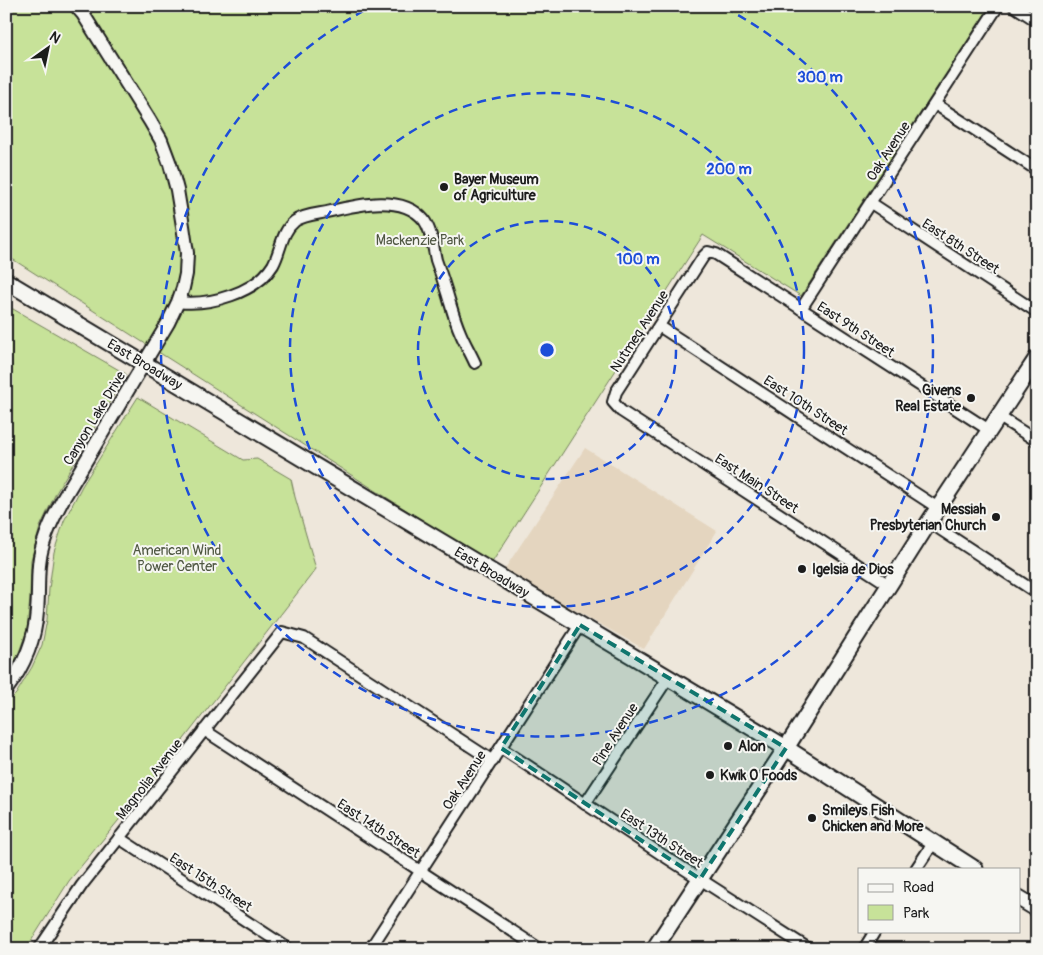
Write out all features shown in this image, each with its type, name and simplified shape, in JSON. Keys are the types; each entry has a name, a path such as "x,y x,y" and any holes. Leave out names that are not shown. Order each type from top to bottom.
{"main road":[{"name":"East Broadway","path":"6,281 786,748 973,868"},
{"path":"654,949 786,748 938,508 1037,358"},
{"path":"1020,899 1037,909"}],"street":[{"name":"Canyon Lake Drive","path":"6,690 17,676 32,644 38,611 40,557 52,519 161,336 178,302 186,274 187,253 177,190 161,140 83,14 76,6"},
{"name":"Oak Avenue","path":"801,309 998,6"},
{"path":"1014,6 1037,21"},
{"path":"935,104 1037,170"},
{"name":"East 8th Street","path":"871,203 1037,312"},
{"path":"178,302 215,301 254,284 274,264 288,228 298,219 359,205 396,204 417,214 428,227 459,331 475,363"},
{"name":"East 9th Street","path":"708,252 716,254 989,430"},
{"name":"Nutmeq Avenue","path":"613,402 616,392 702,257 708,252"},
{"name":"East 10th Street","path":"659,326 938,508"},
{"name":"East Main Street","path":"613,402 621,411 889,585"},
{"path":"998,416 1037,441"},
{"path":"929,522 1037,594"},
{"name":"Oak Avenue","path":"370,949 580,625"},
{"name":"Magnolia Avenue","path":"39,949 82,885 282,632 304,638 493,761"},
{"name":"Pine Avenue","path":"585,804 668,678"},
{"name":"East 14th Street","path":"204,730 540,949"},
{"name":"East 13th Street","path":"501,748 809,949"},
{"name":"East 15th Street","path":"119,838 289,949"},
{"path":"917,868 934,842"},
{"path":"864,949 874,932"}],"highlighted area":[{"path":"580,625 786,748 700,879 501,748"}],"shaded area":[{"path":"585,448 717,531 644,649 504,570"}],"green space":[{"name":"Mackenzie Park","path":"6,6 990,6 801,296 703,235 491,564 6,255"},
{"path":"6,305 126,374 56,493 40,527 31,560 27,630 18,655 6,676"},
{"name":"American Wind Power Center","path":"138,397 243,460 257,459 291,479 316,569 167,761 69,881 26,949 6,949 6,704 16,694 42,645 47,620 54,552 64,521 82,486"}],"place":[{"name":"Bayer Museum of Agriculture","path":"444,187"},
{"name":"Givens Real Estate","path":"971,398"},
{"name":"Messiah Presbyterian Church","path":"996,517"},
{"name":"Igelsia de Dios","path":"802,569"},
{"name":"Alon","path":"728,746"},
{"name":"Kwik O Foods","path":"710,775"},
{"name":"Smileys Fish Chicken and More","path":"812,818"}]}
